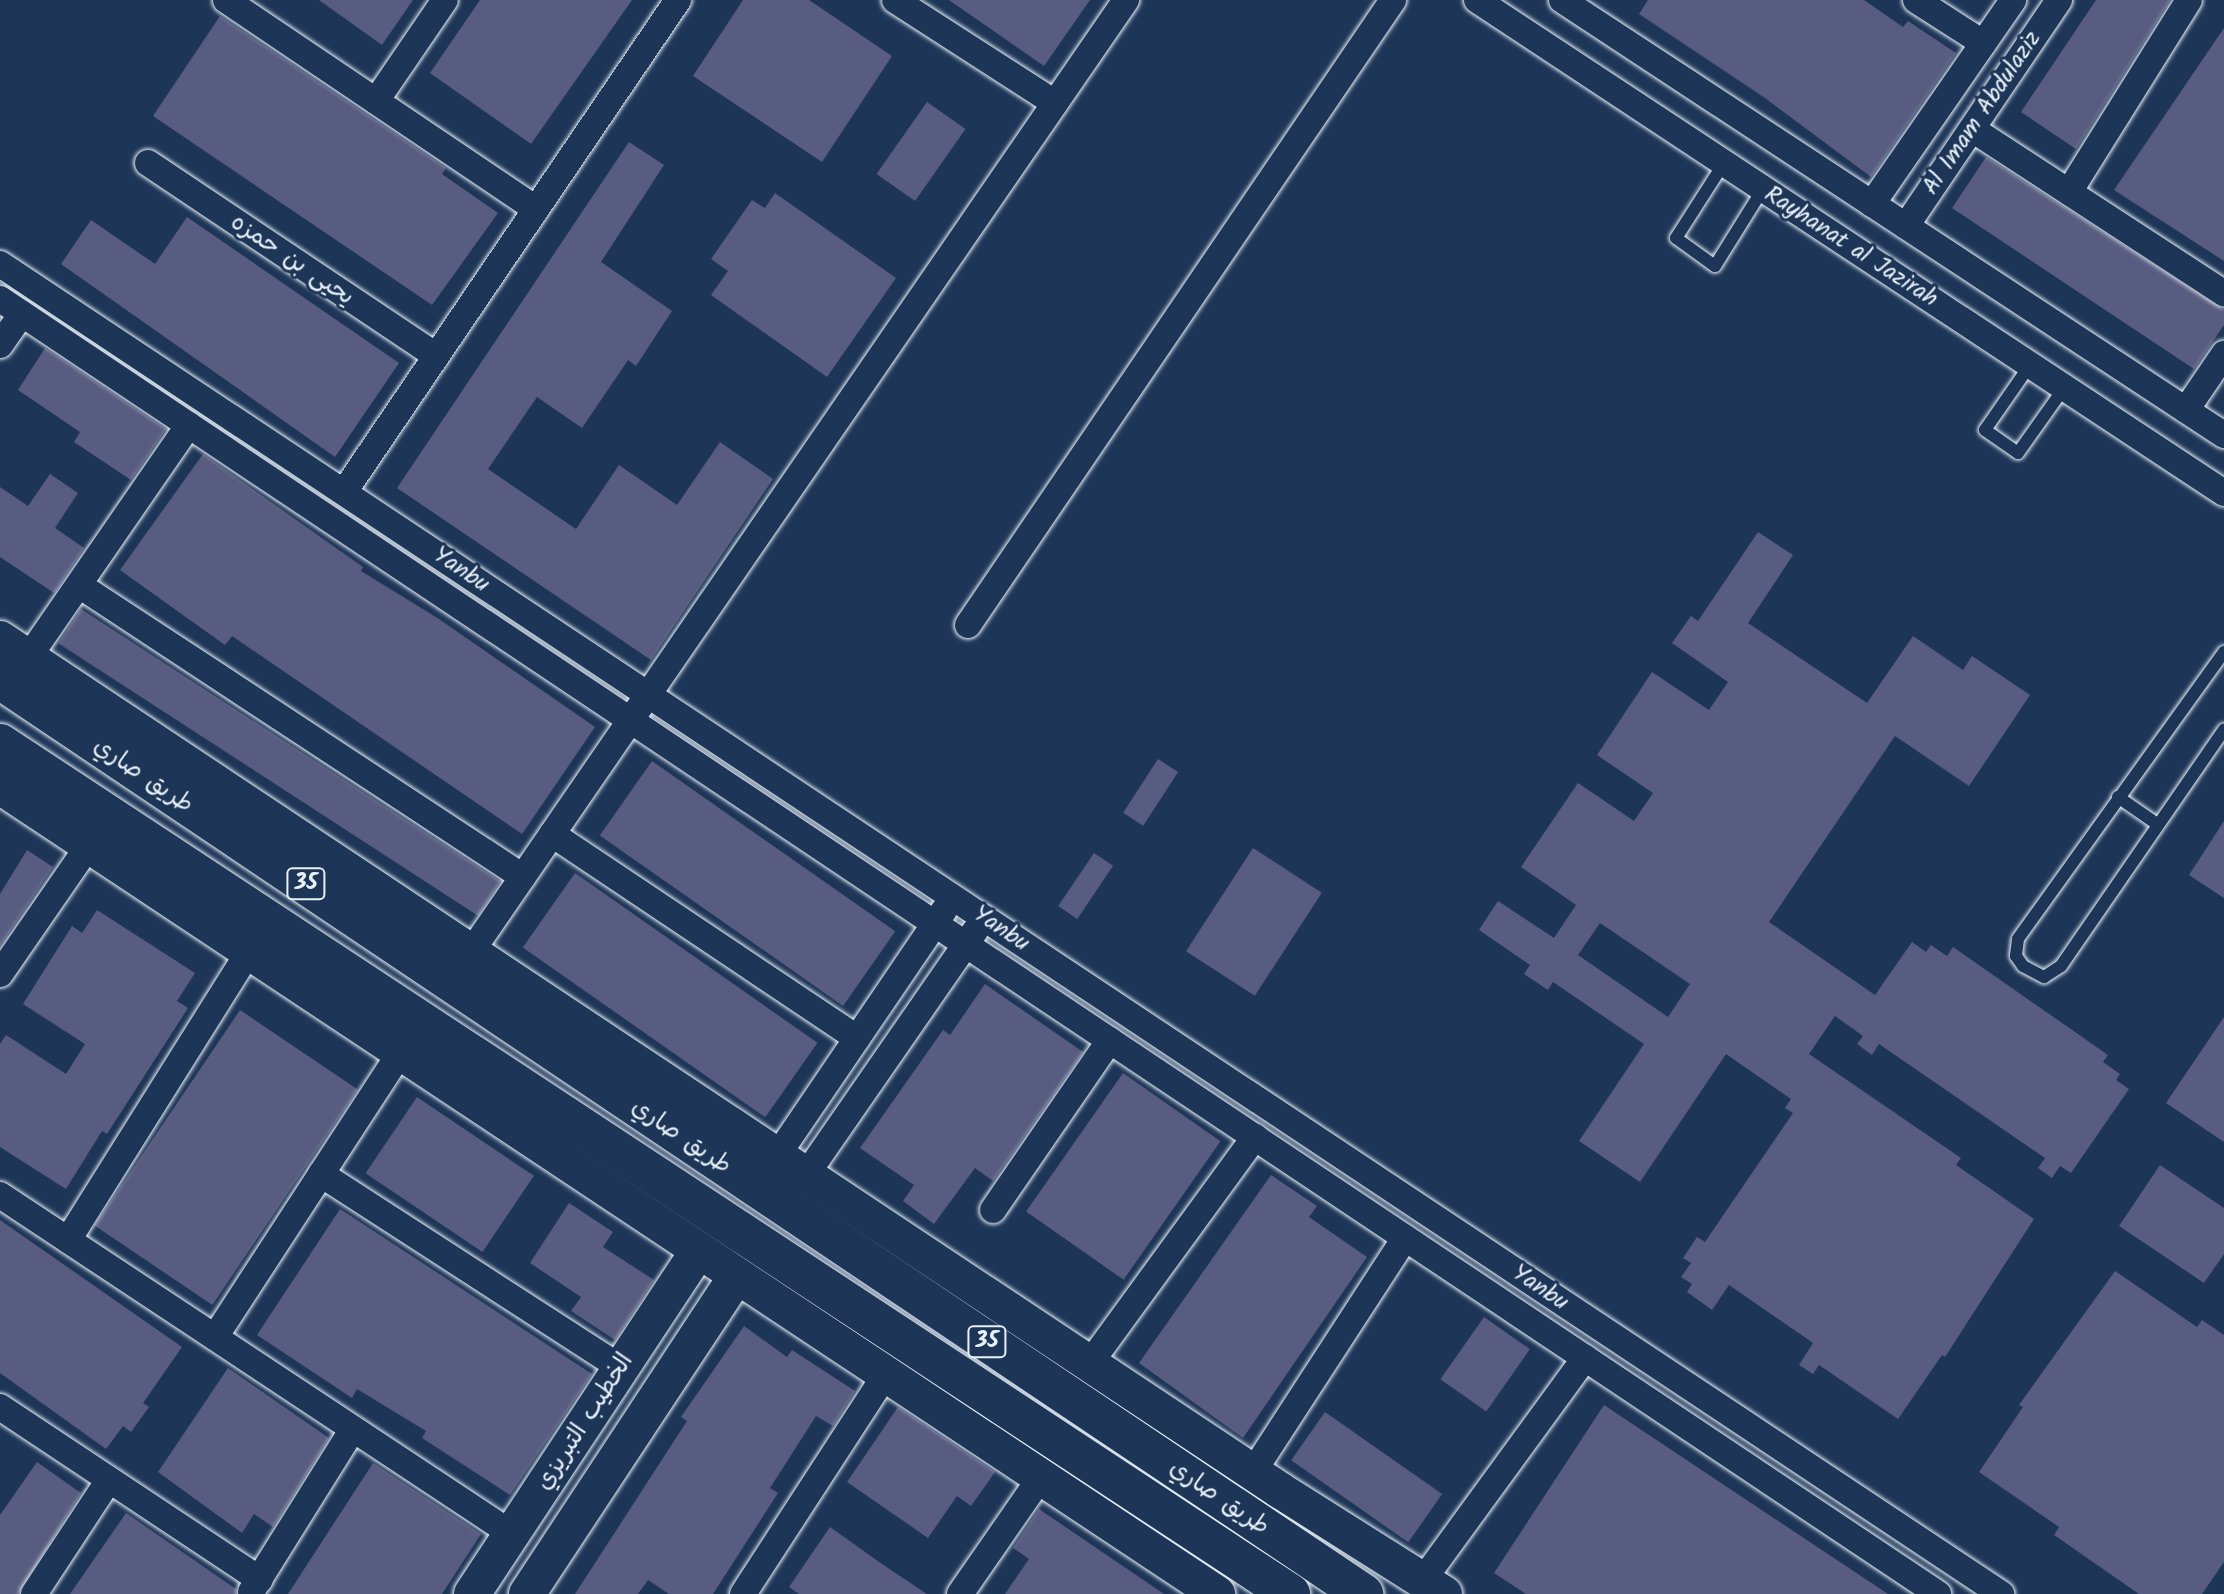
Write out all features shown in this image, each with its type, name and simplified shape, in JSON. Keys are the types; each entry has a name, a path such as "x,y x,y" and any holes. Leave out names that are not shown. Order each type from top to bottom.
{"main road":[{"path":"9,659 471,952 1253,1472 1434,1587"},
{"name":"طريق صاري","path":"9,659 611,1089 1363,1594"},
{"name":"طريق صاري","path":"0,744 1290,1594"},
{"path":"0,786 1217,1594"},
{"name":"الخطيب التبريزي","path":"472,1594 699,1250"},
{"name":"الخطيب التبريزي","path":"527,1594 737,1276"}],"street":[{"path":"376,101 445,0"},
{"path":"344,492 678,0"},
{"path":"471,952 1126,0"},
{"path":"968,625 1393,0"},
{"name":"Rayhanat al Jazirah","path":"1477,0 2224,493"},
{"name":"Rayhanat al Jazirah","path":"1562,0 1592,8 1872,204 2224,435"},
{"path":"1916,0 1983,43"},
{"path":"1872,204 2013,0"},
{"name":"Al Imam Abdulaziz","path":"1906,226 2059,0"},
{"path":"2069,192 2189,0"},
{"path":"228,1 536,209"},
{"path":"901,2 1055,103"},
{"path":"1972,129 2224,293"},
{"name":"يحيى بن حمزه","path":"148,163 436,356"},
{"name":"Yanbu","path":"0,264 2001,1594"},
{"name":"Yanbu","path":"0,299 1938,1594"},
{"path":"0,345 22,314"},
{"path":"2186,410 2224,354"},
{"path":"9,659 79,585 189,425"},
{"path":"79,585 523,877"},
{"path":"552,834 857,1038"},
{"path":"0,974 89,845"},
{"path":"791,1165 857,1038 953,897"},
{"path":"791,1165 984,918"},
{"path":"68,1240 249,951"},
{"path":"993,1210 1110,1040"},
{"path":"215,1337 401,1052"},
{"path":"1090,1363 1255,1137"},
{"path":"321,1174 621,1368"},
{"path":"0,1195 512,1534"},
{"path":"1253,1472 1405,1238"},
{"path":"1434,1587 1585,1358"},
{"path":"743,1594 886,1374"},
{"path":"0,1407 109,1480 255,1587 353,1429"},
{"path":"960,1594 1041,1477"},
{"path":"34,1594 109,1480"}],"lane":[{"path":"1724,163 1676,238 1715,266 1763,189"},
{"path":"2030,365 1985,430 2018,453 2064,388"},
{"path":"2224,652 2018,939 2016,956 2035,975 2044,977 2061,966 2224,730"},
{"path":"2118,797 2157,824"}],"building":[{"path":"319,0 413,0 382,45"},
{"path":"480,0 632,0 531,144 430,73"},
{"path":"743,0 809,0 892,56 822,162 693,76"},
{"path":"949,0 1090,0 1044,66"},
{"path":"1648,0 1864,0 1903,27 1908,21 1956,53 1871,177 1765,98 1639,14"},
{"path":"2096,0 2170,0 2076,149 2021,112"},
{"path":"220,16 446,168 442,174 498,213 432,305 153,116"},
{"path":"2224,28 2224,261 2114,190"},
{"path":"927,102 966,129 915,201 877,174"},
{"path":"629,142 664,165 601,262 672,311 636,366 628,360 582,428 537,397 488,469 576,529 619,465 677,505 720,442 773,479 651,660 397,488"},
{"path":"1986,157 2224,310 2224,325 2194,369 1952,208"},
{"path":"775,193 896,278 827,377 711,295 728,271 711,259 752,200 765,208"},
{"path":"187,217 399,363 335,457 61,264 91,220 155,264"},
{"path":"45,348 166,429 131,480 74,442 80,432 18,390"},
{"path":"203,454 363,567 361,571 439,619 595,727 522,834 232,636 225,645 120,570"},
{"path":"50,474 78,493 55,528 84,548 54,593 0,557 0,487 28,506"},
{"path":"1758,532 1793,555 1748,623 1867,703 1913,636 1963,670 1972,656 2030,695 1969,786 1895,736 1769,922 1875,995 1912,942 1926,952 1931,945 1947,956 1953,947 2108,1055 2103,1062 2120,1074 2116,1080 2129,1089 2071,1173 2060,1166 2052,1178 2038,1168 2045,1158 1879,1044 1872,1055 1857,1044 1863,1036 1835,1016 1809,1054 1961,1158 1956,1165 2034,1219 1945,1357 1942,1355 1898,1419 1819,1365 1813,1374 1799,1365 1813,1343 1729,1285 1712,1310 1687,1292 1692,1284 1681,1277 1691,1263 1683,1258 1697,1237 1705,1242 1793,1113 1785,1108 1791,1099 1726,1054 1640,1182 1579,1141 1644,1044 1553,982 1548,990 1524,974 1530,965 1479,930 1498,901 1554,938 1576,905 1521,867 1578,783 1634,821 1653,793 1597,755 1652,672 1709,710 1728,682 1672,643 1691,616 1698,621","holes":["1600,923 1690,984 1668,1017 1578,955"]},
{"path":"81,609 500,881 478,916 59,643"},
{"path":"1158,759 1178,772 1143,826 1123,813"},
{"path":"652,761 895,931 843,1006 600,836"},
{"path":"2224,821 2224,898 2189,875"},
{"path":"1253,848 1322,893 1255,996 1186,951"},
{"path":"27,850 53,867 0,946 0,894"},
{"path":"1094,853 1113,866 1077,919 1058,906"},
{"path":"575,873 817,1043 765,1117 523,948"},
{"path":"97,910 195,973 177,1001 188,1008 107,1134 102,1131 66,1189 0,1147 0,1044 6,1035 66,1074 85,1044 23,1004 72,926 82,933"},
{"path":"985,984 1083,1052 993,1181 975,1168 934,1224 903,1201 914,1185 860,1148 943,1030 950,1035"},
{"path":"240,1010 358,1089 212,1305 95,1226"},
{"path":"2224,1017 2224,1142 2166,1103"},
{"path":"1123,1073 1220,1141 1124,1280 1026,1211"},
{"path":"417,1097 534,1176 482,1252 366,1173"},
{"path":"2160,1165 2224,1208 2224,1254 2204,1283 2119,1226"},
{"path":"1271,1175 1317,1206 1309,1217 1367,1257 1243,1438 1139,1363"},
{"path":"569,1203 613,1232 603,1247 654,1280 615,1340 571,1311 581,1297 530,1263"},
{"path":"340,1209 592,1374 510,1495 422,1438 426,1431 357,1389 352,1398 257,1335"},
{"path":"0,1220 182,1347 143,1403 149,1407 131,1432 123,1426 106,1449 0,1373"},
{"path":"2115,1271 2197,1327 2202,1320 2224,1335 2224,1562 2202,1594 2139,1594 2054,1535 2059,1527 1979,1472 2023,1407 2019,1405"},
{"path":"1484,1317 1530,1349 1486,1411 1440,1379"},
{"path":"744,1326 787,1357 792,1350 855,1391 833,1426 816,1416 770,1488 778,1493 713,1594 669,1594 648,1580 638,1594 575,1594 687,1421 681,1417"},
{"path":"228,1368 329,1438 273,1527 254,1514 242,1533 158,1472"},
{"path":"1604,1405 1888,1594 1526,1594 1494,1573"},
{"path":"898,1407 995,1472 971,1506 957,1496 928,1538 847,1482"},
{"path":"1325,1412 1442,1494 1408,1542 1291,1460"},
{"path":"37,1462 81,1493 18,1594 0,1594 0,1515"},
{"path":"373,1463 481,1534 442,1594 288,1594"},
{"path":"1039,1509 1164,1594 1005,1594 1029,1559 1013,1548"},
{"path":"126,1513 236,1589 236,1594 70,1594"},
{"path":"830,1527 927,1594 799,1594 789,1587"}]}
